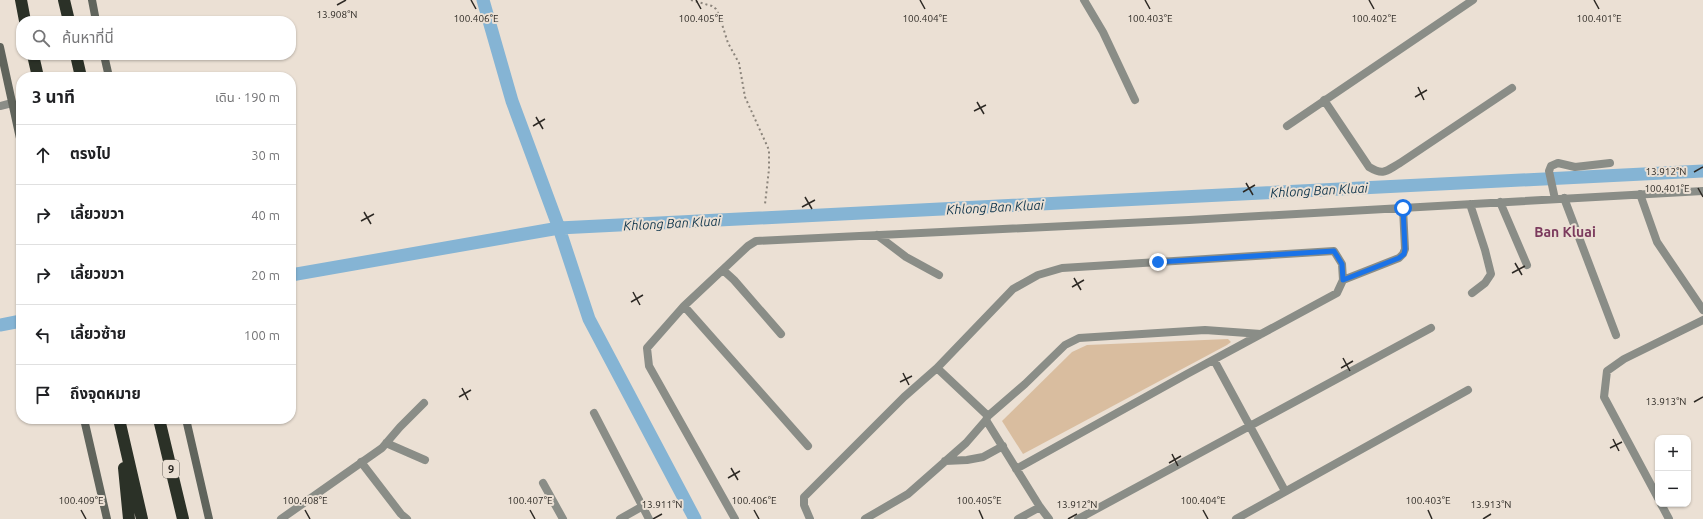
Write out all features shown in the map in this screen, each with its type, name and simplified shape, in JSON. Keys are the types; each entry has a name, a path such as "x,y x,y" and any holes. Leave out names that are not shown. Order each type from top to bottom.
{"highway":[{"path":"21,0 25,16"},
{"path":"64,0 68,16"},
{"path":"34,60 37,72"},
{"path":"77,60 80,72"},
{"path":"120,424 129,519"},
{"path":"120,424 142,519"},
{"name":"9","path":"161,424 183,519"}],"main road":[{"path":"92,0 95,16"},
{"path":"0,47 16,121"},
{"path":"105,60 108,72"},
{"path":"85,424 107,519"},
{"path":"187,424 209,519"}],"street":[{"path":"1084,0 1103,32 1135,100"},
{"path":"1287,126 1473,0"},
{"path":"1324,100 1369,167 1378,172 1386,172 1512,88"},
{"path":"0,106 12,103"},
{"path":"1555,199 1549,171 1551,166 1558,163 1575,167 1610,163"},
{"path":"735,519 649,366 647,348 684,306 748,246 756,241 1703,191"},
{"path":"1640,194 1658,242 1703,310"},
{"path":"1564,198 1616,335"},
{"path":"1500,202 1527,265"},
{"path":"1470,204 1491,274 1485,283 1472,293"},
{"path":"1343,280 1399,258 1404,254 1403,208"},
{"path":"877,235 906,257 939,275"},
{"path":"810,519 804,505 804,497 904,397 938,368 1013,289 1038,275 1062,268 1334,251 1342,264 1343,280 1337,293 1016,469"},
{"path":"723,270 734,280 781,334"},
{"path":"684,306 808,446"},
{"path":"1655,492 1604,397 1607,371 1624,359 1703,320"},
{"path":"1078,519 1431,328"},
{"path":"865,519 908,494 966,443 987,418 1065,345 1079,338 1205,330 1261,334"},
{"path":"1214,360 1285,491"},
{"path":"938,368 987,418 1016,469 1049,519"},
{"path":"1236,519 1468,390"},
{"path":"281,519 386,443 424,403"},
{"path":"594,413 650,519"},
{"path":"386,443 425,460"},
{"path":"945,461 967,460 983,456 1003,446"},
{"path":"361,462 401,514 407,519"},
{"path":"543,483 564,519"},
{"path":"620,519 643,506"},
{"path":"1018,519 1040,507"},
{"path":"1663,507 1669,519"}],"path":[{"path":"691,0 712,6 716,9 728,43 739,63 745,97 769,150 769,169 765,204"}],"shaded area":[{"path":"1228,339 1231,342 1227,345 1023,454 1002,421 1072,352 1087,345"}],"waterway":[{"path":"483,0 512,101 559,228 589,319 695,519"},
{"name":"Khlong Ban Kluai","path":"296,274 559,228 1703,171"},
{"name":"Khlong Ban Kluai","path":"0,325 16,322"}],"district":[{"name":"Ban Kluai","path":"1565,232"}],"route":[{"path":"1158,262 1334,251 1342,264 1343,280 1399,258 1404,254 1403,208"}]}
